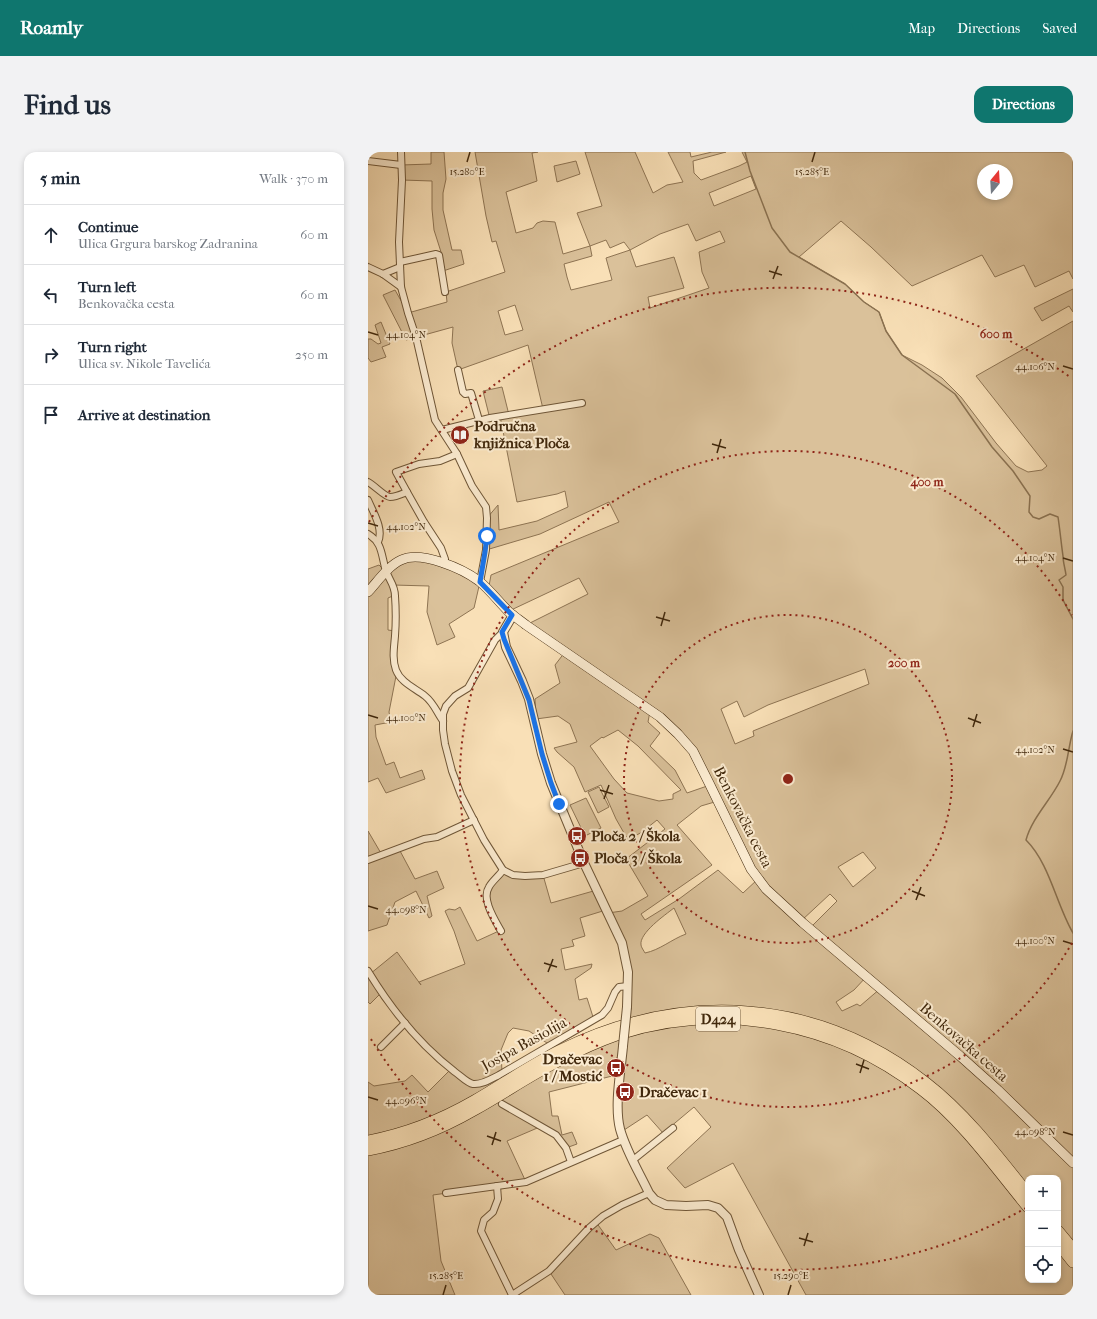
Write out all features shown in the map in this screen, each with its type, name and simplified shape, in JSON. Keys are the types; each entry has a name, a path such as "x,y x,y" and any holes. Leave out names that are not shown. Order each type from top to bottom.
{"highway":[{"name":"D424","path":"368,1141 399,1134 425,1125 472,1102 557,1052 615,1027 662,1016 701,1011 734,1010 758,1012 824,1027 872,1048 904,1066 949,1102 1025,1190"},
{"name":"D424","path":"368,1150 401,1142 422,1135 449,1123 559,1060 588,1046 618,1035 661,1024 699,1019 734,1019 788,1026 821,1035 867,1054 899,1072 944,1109 989,1159 1025,1203"},
{"path":"1061,1235 1073,1249"},
{"path":"1061,1247 1073,1262"}],"main road":[{"name":"Benkovačka cesta","path":"368,592 394,564 403,559 423,558 457,569 480,582 512,615 660,717 678,734 697,759 750,869 766,889 803,923 880,987 998,1090 1073,1163"}],"street":[{"path":"401,152 402,180 398,242 401,287 416,337 435,420 457,454 472,486 486,507 486,550 480,582"},
{"path":"368,161 401,165"},
{"path":"383,274 400,265 436,254 439,255 445,292"},
{"path":"368,267 383,274 401,287"},
{"path":"458,370 463,392 465,394 471,393 479,420"},
{"path":"442,430 479,420 582,403"},
{"path":"444,564 445,558 441,548 424,522 396,472 419,464 440,461 457,454"},
{"path":"368,482 387,496 391,497 407,492"},
{"path":"368,500 380,530 378,542"},
{"path":"368,534 378,542 382,551 386,572 393,583 395,595 394,659 397,671 404,681 426,697 434,706 443,721"},
{"path":"512,615 502,632 494,640 468,688 455,696 446,706 443,714 445,744 452,771 461,794 484,840 503,870 513,875 543,875 584,863"},
{"path":"502,632 506,647 529,700 542,754 551,783 584,863 622,942 628,972 627,1007 619,1093 620,1127 623,1140 648,1193 654,1200 666,1205 708,1205 718,1208 726,1217 759,1295"},
{"path":"368,860 424,838 437,837 474,820"},
{"path":"500,931 487,904 487,895 488,888 503,870"},
{"name":"Josipa Basiolija","path":"368,970 382,993 425,1046 468,1082 474,1084 485,1082 602,1015 608,1008 615,992 619,987 628,986"},
{"path":"381,1047 405,1023"},
{"path":"502,1104 556,1135 566,1148 572,1162"},
{"path":"633,1160 673,1128"},
{"path":"446,1193 526,1182 623,1140"},
{"path":"497,1186 498,1199 493,1212 484,1220 481,1232 512,1295 550,1271 589,1228 603,1216 648,1193"}],"shaded area":[{"path":"431,152 444,152 446,179 443,193 443,210 452,250 461,250 464,264 443,271 441,252 434,230 432,181 402,180 401,165 431,164"},
{"path":"475,152 538,152 532,153 537,181 506,192 516,233 533,228 537,223 543,221 555,222 563,254 590,246 577,213 602,206 585,152 635,152 653,193 667,185 683,182 668,152 690,152 691,157 712,152 726,152 693,161 694,173 701,180 747,162 742,152 1073,152 1073,279 1069,271 1035,287 1024,265 995,277 982,255 912,286 841,221 799,257 845,284 864,302 879,312 886,331 902,355 922,365 942,378 961,397 996,443 1016,466 1028,472 1042,470 1047,466 976,376 1073,321 1073,1295 806,1295 733,1163 685,1188 667,1168 711,1127 694,1107 663,1133 647,1115 621,1132 620,1074 549,1092 552,1116 558,1116 562,1135 572,1132 577,1144 566,1148 542,1126 507,1141 526,1182 433,1195 441,1261 455,1295 368,1295 368,1082 374,1086 405,1081 412,1075 428,1092 451,1069 443,1063 381,993 370,1004 368,1002 368,971 370,974 397,952 421,985 419,982 465,964 454,931 445,911 449,909 455,910 460,907 477,941 501,930 493,915 489,902 489,896 491,889 502,876 503,870 513,875 543,875 551,903 597,890 606,910 580,918 585,936 572,940 574,946 561,949 565,970 592,964 591,968 575,979 579,1000 587,998 594,1020 550,1045 529,1031 513,1028 508,1033 501,1050 502,1073 511,1083 625,1029 628,972 608,913 622,911 648,896 626,859 665,829 657,820 642,832 628,840 616,819 601,785 585,792 574,767 554,748 577,742 570,724 558,716 536,719 535,699 560,683 555,665 565,652 526,625 588,594 579,578 509,611 489,586 491,575 619,522 609,502 540,534 486,550 487,518 498,505 499,530 537,521 568,507 565,491 517,502 500,416 490,418 483,391 502,387 509,415 543,409 528,345 458,370 452,343 453,327 406,340 383,295 395,290 408,313 447,302 446,292 505,272 496,241 492,242","holes":["751,176 756,189 714,206 709,193","688,224 696,241 720,231 725,242 699,252 702,272 709,288 650,308 648,297 684,288 674,257 636,267 630,250 660,234","606,240 610,248 624,242 630,250 606,258 612,280 571,290 564,264 592,256 590,246","515,305 523,330 505,335 498,311","865,669 869,684 753,731 754,736 735,744 721,709 737,701 744,717 768,705","650,711 692,751 710,785 687,793 675,770 650,746 660,733 648,722","618,730 638,746 681,790 673,794 673,799 659,801 627,793 614,779 590,746 602,737 603,738","718,801 758,879 743,893 718,870 679,899 645,920 641,914 712,865 677,825 701,806","863,852 876,868 853,887 838,867","830,894 837,901 810,928 801,921","674,908 686,934 645,953 641,946 641,940 644,935","867,976 881,988 860,1006 857,1004 842,1011 836,1002 854,990"]},
{"path":"576,161 580,174 557,182 554,166"},
{"path":"1073,289 1073,312 1069,306 1042,321 1034,308"},
{"path":"381,322 390,344 382,347 386,357 371,362 368,358 368,339 371,339 378,344 381,343 375,325"},
{"path":"423,558 480,582 474,608 449,624 455,637 437,645 427,612 429,586 393,585 395,595 388,598 388,630 395,631 397,671 389,712 391,722 375,725 376,737 386,765 394,762 400,778 422,770 425,779 386,793 378,778 368,782 368,569 379,565 386,572 394,563"},
{"path":"599,787 609,807 598,813 588,792"},
{"path":"586,798 601,828 585,836 570,805"},
{"path":"368,831 382,855 399,849 415,879 437,871 444,888 427,896 432,916 429,918 416,891 395,902 387,925 368,931"},
{"path":"596,1222 616,1250 650,1234 659,1238 691,1295 565,1295 549,1271"}],"waterway":[{"path":"745,152 750,171 772,228 790,252 845,284 864,302 879,312 886,331 902,355 955,394 992,447 1013,471 1030,496 1029,512 1033,517 1039,519 1050,514 1058,517 1066,575 1059,580 1063,587 1063,600 1073,619"},
{"path":"1073,731 1063,775 1032,824 1026,840 1034,850 1047,872 1067,922 1073,933"}],"place":[{"name":"Područna knjižnica Ploča","path":"460,435"},
{"name":"Ploča 2 / Škola","path":"577,836"},
{"name":"Ploča 3 / Škola","path":"580,858"},
{"name":"Dračevac 1 / Mostić","path":"616,1068"},
{"name":"Dračevac 1","path":"625,1092"}],"route":[{"path":"487,536 480,582 512,615 502,632 506,647 513,660 529,700 542,754 559,804"}]}
